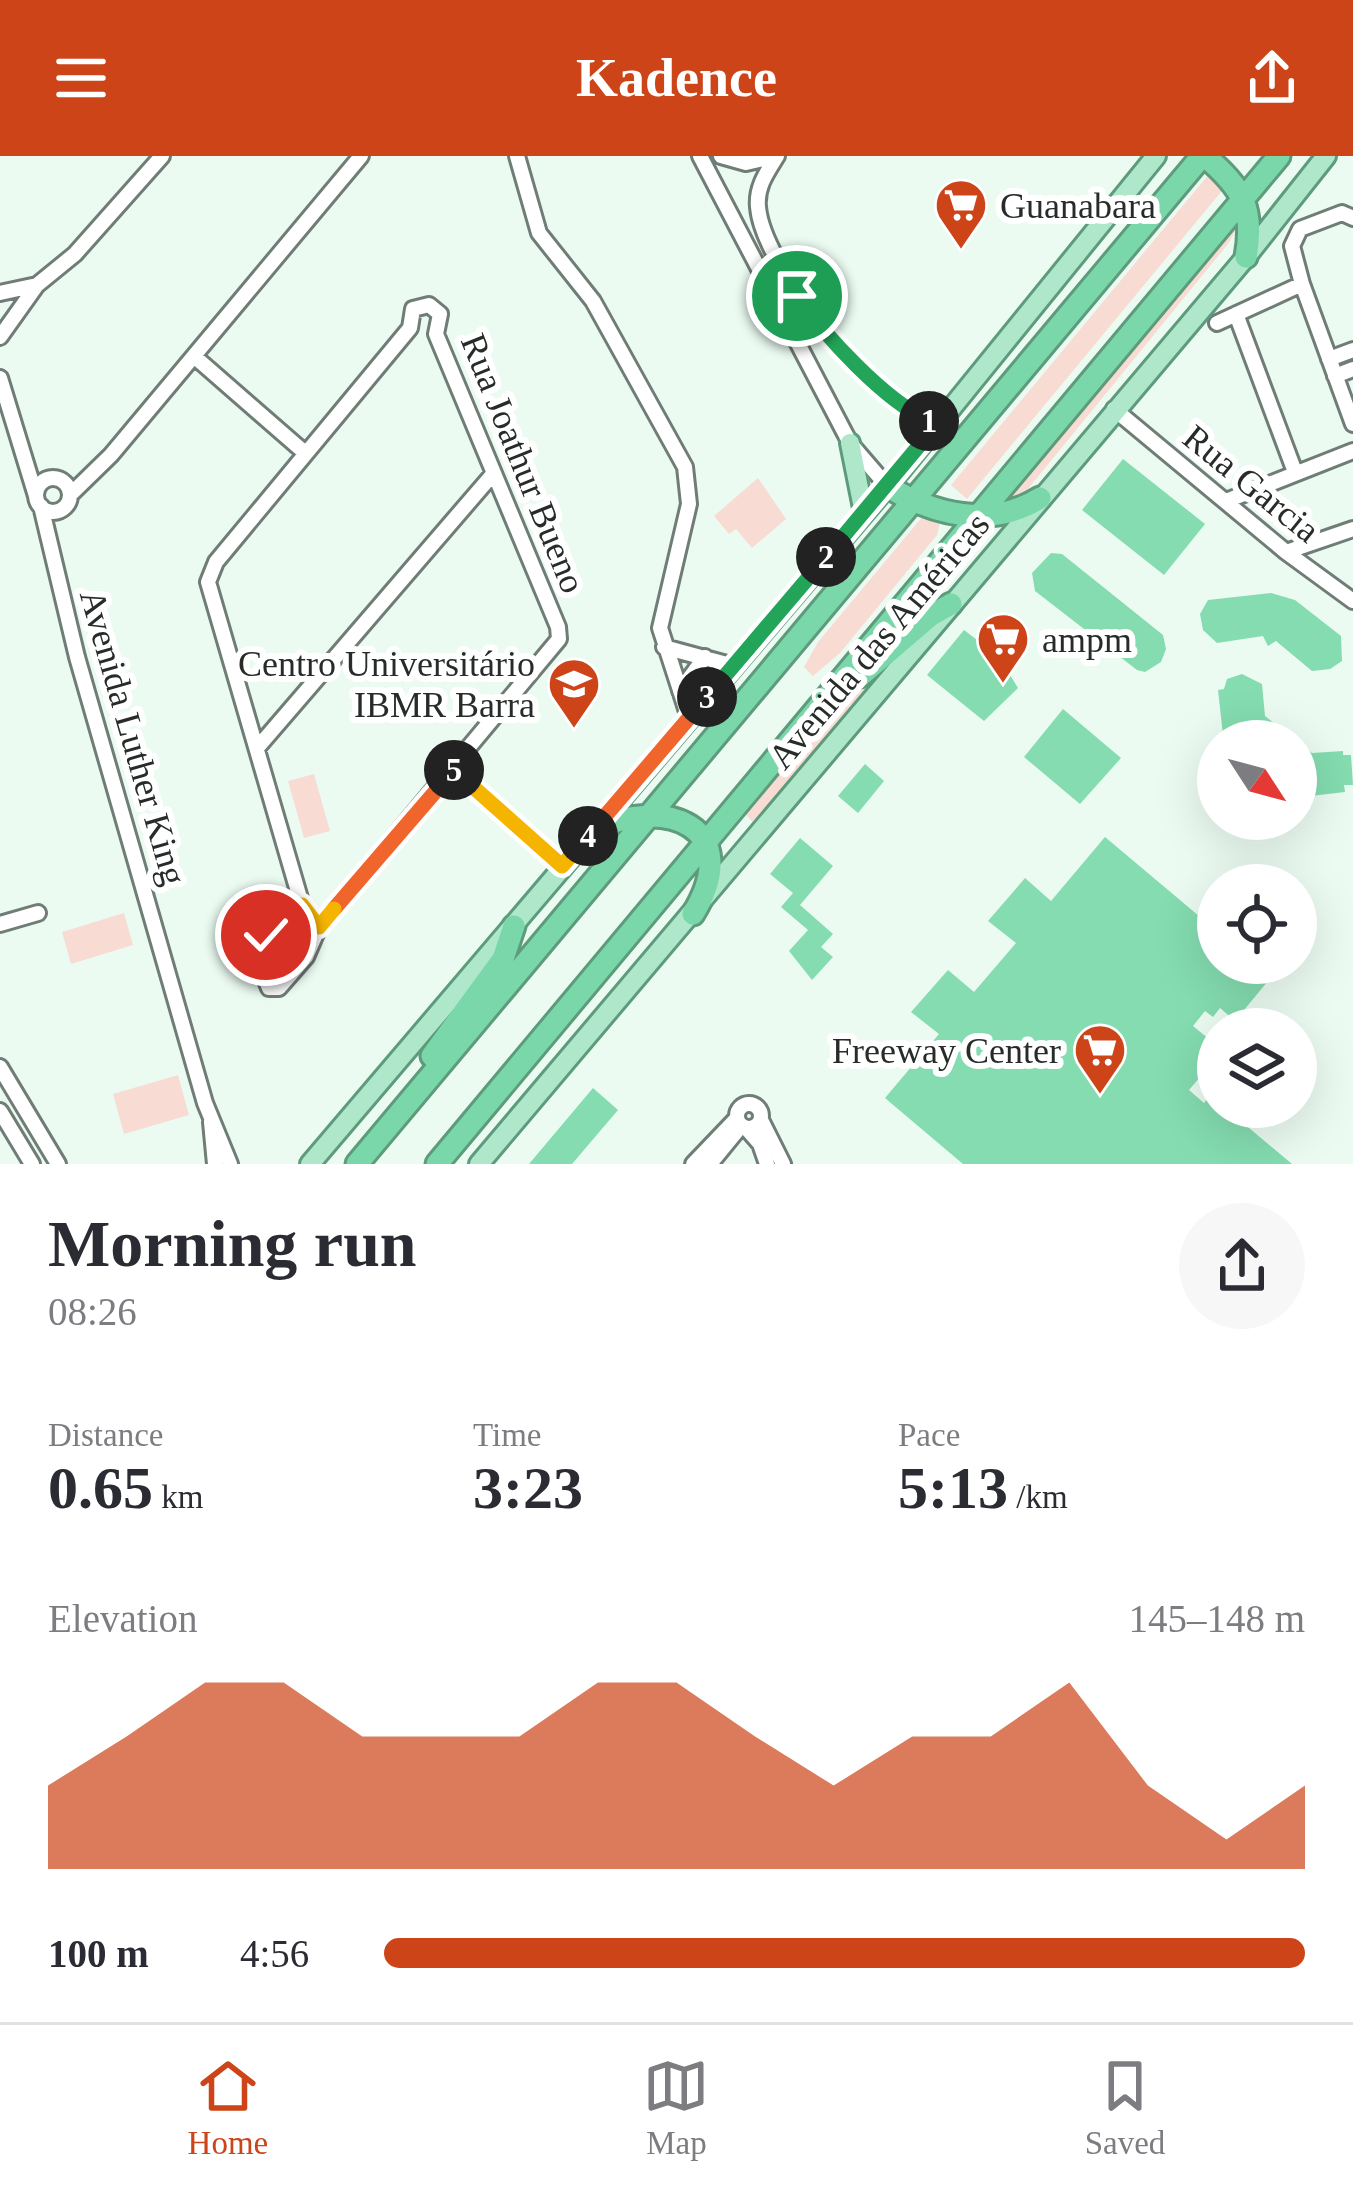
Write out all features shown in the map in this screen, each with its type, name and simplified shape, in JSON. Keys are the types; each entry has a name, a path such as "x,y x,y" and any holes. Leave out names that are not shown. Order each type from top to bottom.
{"highway":[{"path":"1203,156 1246,198 1251,224 1246,257"},
{"name":"Avenida das Américas","path":"357,1164 1203,156"},
{"name":"Avenida das Américas","path":"437,1164 1280,156"},
{"path":"887,486 936,511 980,515 1016,511 1040,498"},
{"path":"806,723 835,704 862,674 930,616 951,604"},
{"path":"592,831 615,820 653,813 689,825 706,845 709,884 693,914"},
{"path":"400,1113 415,1078 503,959 514,926"}],"main road":[{"path":"310,1164 887,486 1156,156"},
{"name":"Avenida das Américas","path":"490,1159 1326,156"},
{"path":"850,443 864,513"}],"street":[{"path":"0,337 38,285 75,254 162,156"},
{"path":"70,495 63,481 52,478 39,485 39,501 57,511 195,358 361,156"},
{"path":"517,156 539,233 592,301 685,467 689,503 662,615 664,647 689,718"},
{"path":"700,156 850,443 887,486"},
{"path":"721,156 746,163 777,156"},
{"path":"777,156 762,182 758,208 797,296 826,334 897,400 938,423"},
{"path":"1353,218 1342,213 1300,229 1292,245 1353,424"},
{"path":"1217,323 1302,284"},
{"path":"0,293 38,285"},
{"name":"Rua Joathur Bueno","path":"302,905 294,921 257,943 255,954 269,988 279,988 301,964 319,927 559,639 436,334 440,314 423,304 410,313 410,328"},
{"path":"1236,314 1294,472"},
{"path":"319,927 302,905 208,583 216,562 410,328 422,338 436,334"},
{"path":"1329,359 1353,350"},
{"path":"195,358 304,452"},
{"path":"1335,376 1353,369"},
{"name":"Avenida Luther King","path":"0,378 39,501 77,657 211,1122 230,1164"},
{"name":"Rua Garcia","path":"1114,409 1353,602"},
{"path":"1226,501 1353,451"},
{"path":"258,747 493,474"},
{"path":"1286,552 1353,529"},
{"path":"664,647 734,666"},
{"path":"680,691 705,657"},
{"path":"454,770 562,866"},
{"path":"0,924 38,913"},
{"path":"0,1066 58,1164"},
{"path":"767,1164 760,1144 741,1124 739,1108 753,1104 760,1110 783,1164"},
{"path":"26,1108 0,1110 32,1164"},
{"path":"693,1164 741,1124 761,1120"},
{"name":"Avenida Luther King","path":"211,1122 214,1164"},
{"path":"710,1164 741,1124"}],"shaded area":[{"path":"1209,174 1226,186 967,499 951,485"},
{"path":"1231,223 1238,227 1228,244 1028,489 997,506"},
{"path":"758,478 786,519 752,548 736,529 729,534 714,516"},
{"path":"923,516 941,519 937,535 840,653 813,676 804,667 818,642"},
{"path":"905,646 754,823 742,811 868,672"},
{"path":"314,774 330,831 304,838 288,781"},
{"path":"124,913 133,945 71,964 62,932"},
{"path":"178,1075 189,1115 124,1134 113,1094"}],"building":[{"path":"1123,459 1205,524 1164,575 1082,510"},
{"path":"1051,553 1062,554 1163,635 1166,649 1161,662 1145,672 1137,670 1035,591 1032,573"},
{"path":"1271,593 1295,600 1341,636 1342,661 1330,669 1312,671 1276,641 1268,646 1263,636 1217,643 1203,630 1200,614 1208,600"},
{"path":"964,630 1015,669 1010,675 1018,688 984,721 927,675"},
{"path":"1242,674 1262,684 1265,716 1270,720 1221,720 1218,690 1224,689 1227,679"},
{"path":"1063,709 1121,758 1080,804 1024,757"},
{"path":"1317,753 1351,755 1353,785 1344,785 1345,792 1317,795"},
{"path":"865,764 884,781 858,813 838,796"},
{"path":"1105,837 1197,914 1197,984 1266,984 1246,1008 1197,1008 1193,1026 1197,1029 1197,1081 1189,1090 1197,1097 1197,1128 1249,1128 1292,1164 963,1164 885,1098 939,1034 911,1012 948,970 974,992 1016,943 988,921 1025,878 1051,901"},
{"path":"800,838 833,866 800,905 833,934 821,947 833,957 812,980 789,951 808,930 781,907 793,893 770,874"},
{"path":"593,1088 618,1110 572,1164 529,1164"}],"place":[{"name":"Guanabara","path":"961,251"},
{"name":"ampm","path":"1003,685"},
{"name":"Centro Universitário IBMR Barra","path":"574,730"},
{"name":"Freeway Center","path":"1100,1096"}],"route":[{"path":"266,935 294,921 302,905 319,927 454,770 562,866 902,469 938,423 897,400 826,334 797,296"}]}
